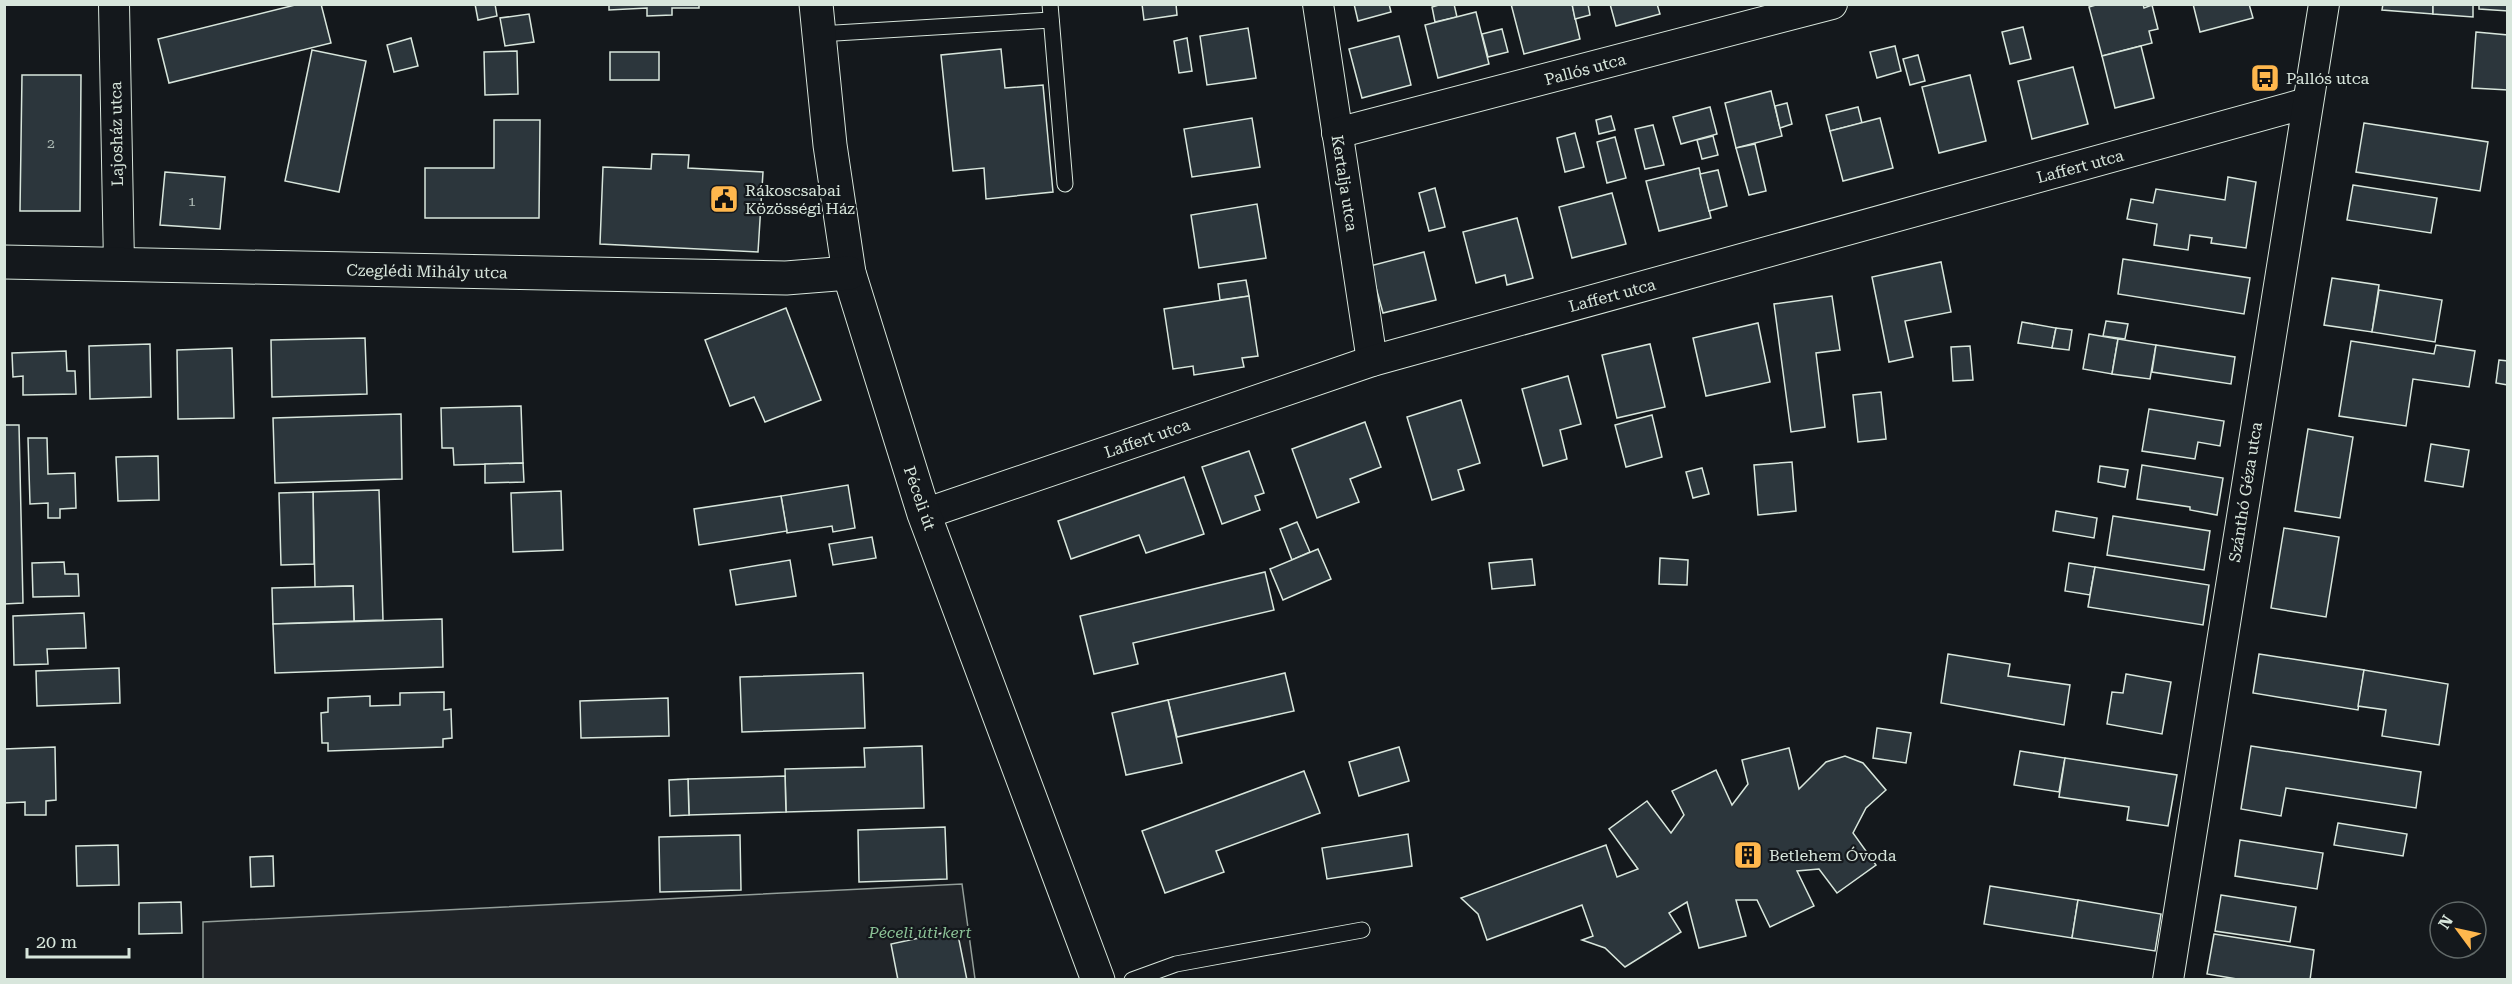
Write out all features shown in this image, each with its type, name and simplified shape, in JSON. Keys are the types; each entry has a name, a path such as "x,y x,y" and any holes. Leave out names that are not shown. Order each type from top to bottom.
{"main road":[{"name":"Péceli út","path":"817,19 830,145 849,273 924,514 1093,978"},
{"name":"Czeglédi Mihály utca","path":"4,262 774,278 849,273"}],"street":[{"name":"Lajosház utca","path":"114,4 119,264"},
{"name":"Kertalja utca","path":"1318,4 1372,361"},
{"name":"Szánthó Géza utca","path":"2168,980 2324,4"},
{"name":"Pallós utca","path":"1337,133 1824,6"},
{"name":"Laffert utca","path":"924,514 1372,361 2307,103"}],"lane":[{"path":"1050,4 1065,184"},
{"path":"817,19 1051,20"},
{"path":"1132,980 1176,964 1362,930"}],"green space":[{"name":"Péceli úti kert","path":"962,884 975,979 203,980 203,922"}],"building":[{"path":"299,4 321,4 331,43 169,83 158,39"},
{"path":"475,4 495,4 497,16 478,20"},
{"path":"609,4 699,4 699,8 672,8 672,15 647,16 647,8 609,10"},
{"path":"1142,4 1176,4 1177,15 1144,20"},
{"path":"1354,4 1389,4 1391,12 1358,21"},
{"path":"1454,4 1457,17 1435,22 1432,7"},
{"path":"1511,4 1572,4 1580,39 1524,54"},
{"path":"1572,4 1588,4 1590,15 1575,19"},
{"path":"1610,4 1657,4 1660,14 1616,26"},
{"path":"2099,4 2143,4 2144,8 2152,5 2158,29 2149,31 2152,43 2102,56 2089,7"},
{"path":"2193,4 2249,4 2253,18 2200,32"},
{"path":"2383,4 2433,4 2433,14 2382,10"},
{"path":"2433,4 2473,4 2473,17 2433,14"},
{"path":"2479,4 2508,4 2508,11 2479,9"},
{"path":"1476,12 1489,64 1438,78 1425,25"},
{"path":"529,14 534,42 505,46 500,18"},
{"path":"2023,27 2031,59 2010,64 2002,32"},
{"path":"1248,28 1256,78 1207,85 1200,36"},
{"path":"1502,29 1508,52 1488,57 1482,34"},
{"path":"2476,32 2508,35 2508,90 2472,88"},
{"path":"1399,36 1411,85 1362,98 1349,49"},
{"path":"411,38 418,66 394,72 387,45"},
{"path":"1187,38 1192,71 1179,73 1174,41"},
{"path":"1895,46 1901,71 1877,78 1870,52"},
{"path":"2141,46 2154,98 2115,108 2102,56"},
{"path":"1001,49 1005,88 1043,85 1053,192 986,199 984,168 953,171 941,55"},
{"path":"312,50 366,61 339,192 285,181"},
{"path":"517,51 518,94 485,95 484,52"},
{"path":"610,52 659,52 659,80 610,80"},
{"path":"1918,55 1925,81 1910,85 1903,59"},
{"path":"2073,67 2088,124 2032,139 2018,81"},
{"path":"22,75 81,75 80,211 20,211"},
{"path":"1970,75 1986,141 1939,153 1922,87"},
{"path":"1771,91 1782,136 1736,148 1725,103"},
{"path":"1787,103 1792,124 1780,128 1775,106"},
{"path":"1710,107 1717,134 1681,144 1673,117"},
{"path":"1858,107 1862,123 1830,131 1826,115"},
{"path":"1611,116 1615,130 1599,134 1596,120"},
{"path":"1252,118 1260,167 1192,177 1184,129"},
{"path":"1880,118 1893,168 1843,181 1830,131"},
{"path":"494,120 540,120 539,218 425,218 425,168 494,168"},
{"path":"2364,123 2488,142 2480,191 2356,172"},
{"path":"1653,125 1664,165 1645,169 1635,129"},
{"path":"1575,133 1584,167 1565,172 1557,138"},
{"path":"1713,136 1718,155 1702,159 1697,140"},
{"path":"1615,137 1626,178 1607,183 1597,142"},
{"path":"1755,144 1766,191 1749,195 1736,148"},
{"path":"652,154 689,155 688,168 763,172 758,252 600,244 603,167 651,169"},
{"path":"1699,168 1711,218 1659,231 1646,181"},
{"path":"1718,170 1727,206 1709,211 1700,174"},
{"path":"165,172 225,177 220,229 160,225"},
{"path":"2228,177 2256,182 2246,248 2211,243 2212,238 2190,235 2188,250 2154,245 2157,224 2127,219 2131,199 2153,203 2156,189 2225,200"},
{"path":"2353,185 2437,198 2431,233 2347,220"},
{"path":"1435,188 1445,227 1429,231 1419,193"},
{"path":"1612,193 1626,244 1572,258 1559,207"},
{"path":"1257,204 1266,258 1199,268 1191,215"},
{"path":"1517,218 1533,278 1507,285 1505,275 1476,283 1463,232"},
{"path":"1424,252 1436,300 1383,313 1370,266"},
{"path":"2123,259 2250,278 2244,314 2118,294"},
{"path":"1941,262 1951,312 1905,321 1913,357 1889,362 1872,277"},
{"path":"2332,278 2379,285 2372,332 2324,325"},
{"path":"1246,280 1249,296 1220,300 1218,284"},
{"path":"2379,290 2442,300 2435,342 2372,332"},
{"path":"1249,296 1258,356 1242,358 1244,367 1194,375 1193,366 1173,369 1164,309"},
{"path":"1832,296 1840,350 1816,353 1825,427 1791,432 1774,304"},
{"path":"786,308 821,400 765,422 754,397 730,406 705,340"},
{"path":"2106,321 2128,324 2125,339 2103,336"},
{"path":"2022,322 2056,328 2052,348 2018,343"},
{"path":"1758,323 1770,382 1706,396 1693,338"},
{"path":"2056,328 2072,330 2069,350 2052,348"},
{"path":"2089,334 2118,339 2112,374 2083,369"},
{"path":"365,338 367,394 272,397 271,340"},
{"path":"2118,339 2156,345 2150,379 2112,374"},
{"path":"2351,341 2434,354 2436,345 2475,351 2469,387 2413,379 2406,426 2339,416"},
{"path":"150,344 151,397 90,399 89,346"},
{"path":"1650,344 1665,407 1617,418 1602,355"},
{"path":"2156,345 2235,357 2231,384 2152,372"},
{"path":"1970,346 1973,380 1953,381 1951,347"},
{"path":"232,348 234,418 178,419 177,350"},
{"path":"66,351 67,371 75,371 76,394 23,395 23,376 13,377 12,353"},
{"path":"2499,360 2508,361 2508,385 2496,383"},
{"path":"1568,376 1581,424 1560,430 1567,459 1543,466 1522,389"},
{"path":"1881,392 1886,439 1858,442 1853,395"},
{"path":"1461,400 1480,463 1458,470 1464,490 1432,500 1407,417"},
{"path":"521,406 523,463 454,465 453,448 442,448 441,408"},
{"path":"2149,409 2224,421 2220,446 2198,442 2195,459 2142,451"},
{"path":"401,414 402,479 275,483 273,418"},
{"path":"1652,415 1662,457 1626,467 1615,425"},
{"path":"1365,422 1381,467 1350,479 1359,502 1317,518 1292,449"},
{"path":"4,425 19,425 23,603 4,604"},
{"path":"2308,429 2353,437 2340,518 2295,511"},
{"path":"28,438 47,438 48,474 75,473 76,508 60,509 60,518 48,518 48,503 30,504"},
{"path":"2431,444 2469,450 2463,487 2425,481"},
{"path":"1249,451 1264,493 1255,496 1260,510 1222,524 1202,467"},
{"path":"158,456 159,500 118,501 116,457"},
{"path":"1792,462 1796,511 1758,515 1754,465"},
{"path":"523,463 524,482 485,483 485,464"},
{"path":"2142,465 2223,478 2217,515 2190,510 2190,507 2137,499"},
{"path":"2100,466 2128,470 2125,487 2098,482"},
{"path":"1702,468 1709,494 1693,498 1686,472"},
{"path":"1184,477 1204,534 1146,553 1139,535 1071,559 1058,521"},
{"path":"848,485 855,528 833,532 832,526 787,533 781,496"},
{"path":"379,490 383,620 354,621 353,586 315,587 313,492"},
{"path":"561,491 563,550 513,552 511,493"},
{"path":"313,492 314,564 281,565 279,493"},
{"path":"781,496 787,531 699,545 694,509"},
{"path":"2056,511 2097,518 2094,538 2053,531"},
{"path":"2113,516 2210,531 2204,570 2107,555"},
{"path":"1297,522 1310,552 1292,560 1280,529"},
{"path":"2284,528 2339,537 2326,617 2271,608"},
{"path":"872,537 876,558 833,565 829,544"},
{"path":"1318,549 1331,579 1283,600 1270,569"},
{"path":"1660,558 1688,560 1687,585 1659,584"},
{"path":"1532,559 1535,585 1492,589 1489,563"},
{"path":"790,560 796,596 736,605 730,570"},
{"path":"64,562 65,574 78,574 79,596 33,597 32,563"},
{"path":"2069,563 2095,567 2090,595 2065,591"},
{"path":"2095,567 2209,585 2203,625 2088,607"},
{"path":"1265,572 1274,610 1133,643 1138,664 1094,674 1080,616"},
{"path":"353,586 354,621 273,624 272,588"},
{"path":"84,613 86,648 47,649 48,664 14,665 13,616"},
{"path":"442,619 443,667 275,673 273,624"},
{"path":"1948,654 2010,664 2008,676 2070,685 2064,725 1941,703"},
{"path":"2259,654 2364,670 2358,710 2253,693"},
{"path":"119,668 120,703 37,706 36,671"},
{"path":"2364,670 2448,684 2439,745 2382,736 2386,710 2358,706"},
{"path":"863,673 865,728 742,732 740,677"},
{"path":"1285,673 1294,711 1177,737 1168,700"},
{"path":"2126,674 2171,682 2162,734 2107,724 2112,692 2123,693"},
{"path":"444,692 444,710 451,709 452,738 443,739 443,747 328,751 328,743 322,743 321,713 328,712 328,698 370,696 370,706 400,705 400,693"},
{"path":"668,698 669,736 581,738 580,701"},
{"path":"1168,700 1182,763 1126,775 1112,713"},
{"path":"1877,728 1911,733 1906,763 1873,758"},
{"path":"922,746 924,808 786,812 785,769 865,767 864,748"},
{"path":"2251,746 2421,772 2416,808 2286,788 2281,816 2241,809"},
{"path":"55,747 56,800 46,801 46,815 25,815 25,802 4,803 4,749"},
{"path":"1399,747 1409,781 1359,796 1349,762"},
{"name":"Betlehem Óvoda","path":"1789,748 1799,789 1826,762 1845,756 1863,763 1886,790 1866,808 1853,833 1876,865 1837,893 1819,869 1797,871 1814,906 1770,927 1757,900 1736,900 1746,936 1699,948 1687,902 1669,913 1681,932 1625,967 1605,948 1582,940 1593,936 1582,905 1487,940 1478,914 1461,898 1606,845 1617,877 1638,869 1609,829 1647,801 1671,833 1684,815 1672,791 1716,770 1732,805 1748,784 1742,760"},
{"path":"2020,751 2065,758 2059,792 2014,785"},
{"path":"2065,758 2177,775 2168,826 2127,820 2129,807 2059,797"},
{"path":"1304,771 1320,813 1216,851 1224,872 1165,893 1142,831"},
{"path":"785,776 786,812 689,815 688,779"},
{"path":"688,779 689,815 670,816 669,780"},
{"path":"2338,823 2407,834 2403,856 2334,845"},
{"path":"945,827 947,879 859,882 858,830"},
{"path":"1408,834 1412,866 1327,879 1322,848"},
{"path":"740,835 741,890 660,892 659,837"},
{"path":"2240,840 2323,853 2317,889 2235,876"},
{"path":"118,845 119,885 77,886 76,846"},
{"path":"273,856 274,886 251,887 250,857"},
{"path":"1990,886 2078,900 2072,938 1984,924"},
{"path":"2221,895 2296,907 2290,942 2215,931"},
{"path":"2078,900 2161,914 2155,951 2072,938"},
{"path":"181,902 182,933 139,934 139,903"},
{"path":"957,930 967,980 898,980 891,944"},
{"path":"2214,934 2314,950 2310,980 2243,980 2207,974"}],"place":[{"name":"Pallós utca","path":"2265,78"},
{"name":"Rákoscsabai Közösségi Ház","path":"724,199"},
{"name":"Betlehem Óvoda","path":"1748,855"}]}
